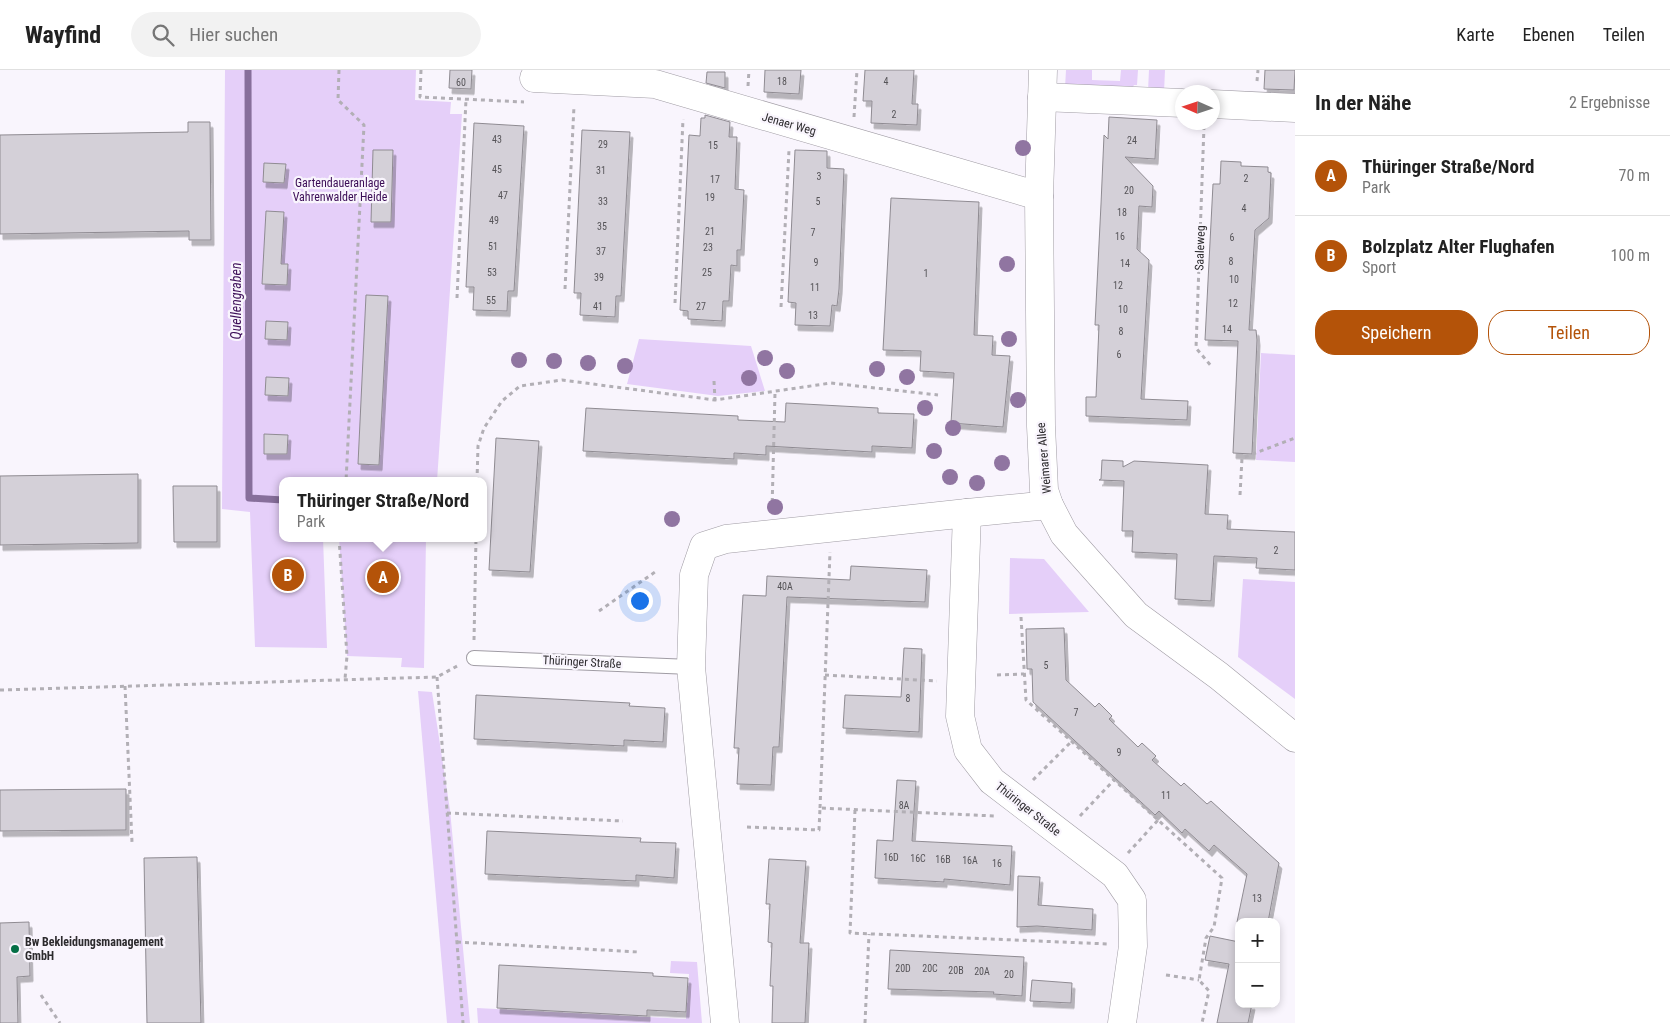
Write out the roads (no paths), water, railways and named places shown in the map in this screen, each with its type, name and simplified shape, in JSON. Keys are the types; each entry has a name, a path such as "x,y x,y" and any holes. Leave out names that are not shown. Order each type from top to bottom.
{"street":[{"name":"Jenaer Weg","path":"534,78 655,84 1039,196"},
{"path":"1042,83 1175,102"},
{"name":"Weimarer Allee","path":"1042,83 1039,196 1041,426 1044,490 1049,505 1064,534 1136,615 1219,676 1295,738"},
{"path":"1220,104 1295,108"},
{"path":"725,1023 691,667 694,574 704,546 726,539 1049,505"},
{"name":"Thüringer Straße","path":"967,513 960,716 968,750 992,781 1115,875 1132,900 1133,946 1122,1023"}],"lane":[{"name":"Thüringer Straße","path":"474,658 691,667"}],"waterway":[{"name":"Quellengraben","path":"248,70 249,498 279,500"}],"place":[{"name":"Bolzplatz Alter Flughafen","path":"288,575"},
{"name":"Thüringer Straße/Nord","path":"383,577"},
{"name":"Bw Bekleidungsmanagement GmbH","path":"15,949"}],"park label":[{"name":"Gartendaueranlage Vahrenwalder Heide","path":"340,190"}]}
